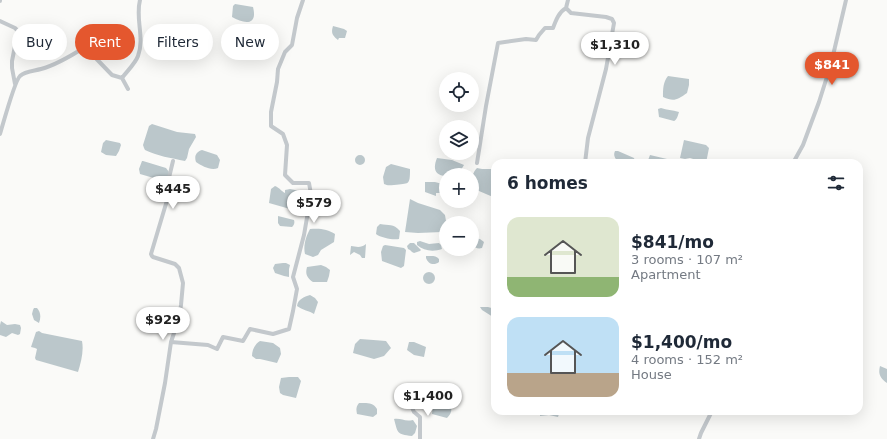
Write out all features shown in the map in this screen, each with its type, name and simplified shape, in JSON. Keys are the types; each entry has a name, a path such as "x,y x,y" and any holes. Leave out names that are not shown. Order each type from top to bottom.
{"street":[{"path":"122,78 136,61 138,55 141,40 138,16 140,0"},
{"path":"171,342 208,346 218,349 222,337 243,341 250,330 273,334 289,329 297,289 293,278 304,235 311,194 308,183 293,183 285,175 287,145 283,134 271,126 271,112 278,70 285,52 292,46 297,18 303,0"},
{"path":"477,163 498,43 526,39 536,40 545,28 552,28 562,10 566,8 568,0"},
{"path":"795,159 803,144 819,102 831,64 846,0"},
{"path":"566,8 571,13 606,17 612,19 614,23 606,69 588,138 585,159"},
{"path":"0,21 16,28 18,31 12,61 15,84"},
{"path":"0,134 15,84 20,76 57,63 85,48 112,74 122,78 128,89"},
{"path":"153,439 165,383 171,342 180,312 182,299 183,283 180,268 175,264 153,257 151,254 168,197 167,186 173,162"},
{"path":"409,401 414,412 420,418 420,439"},
{"path":"699,439 710,415"}],"shaded area":[{"path":"235,4 253,7 254,18 249,22 245,22 232,17 233,6"},
{"path":"333,26 347,31 345,38 339,38 338,40 334,37 332,34"},
{"path":"668,76 689,79 687,93 675,100 663,97 664,83"},
{"path":"661,108 679,112 676,120 674,121 659,117 658,109"},
{"path":"152,124 177,132 195,134 196,137 189,149 185,161 145,150 143,145 149,126"},
{"path":"106,140 120,143 121,145 116,156 106,155 101,152 103,143"},
{"path":"684,140 706,145 709,148 707,159 680,158"},
{"path":"202,150 217,155 220,160 218,168 210,168 196,162 196,154"},
{"path":"615,151 618,151 634,159 616,159 614,155"},
{"path":"358,155 362,155 364,156 364,164 358,165 355,162 355,158"},
{"path":"650,155 667,159 648,159"},
{"path":"437,158 439,158 439,160 452,160 464,165 462,168 439,168 439,174 437,173 435,165"},
{"path":"142,161 166,168 169,172 167,179 164,181 140,174 139,169"},
{"path":"391,164 410,169 410,178 408,183 394,185 384,184 383,177 386,167"},
{"path":"479,168 491,169 491,196 479,191"},
{"path":"425,182 439,183 439,193 436,193 436,196 425,192"},
{"path":"275,186 285,193 285,190 290,189 305,192 301,196 304,199 300,210 297,211 269,203 271,189"},
{"path":"410,199 440,210 445,215 439,216 439,232 405,232"},
{"path":"278,216 294,220 294,225 292,227 280,226 278,223"},
{"path":"380,224 398,228 400,231 399,239 381,237 376,234 377,227"},
{"path":"310,229 323,229 335,234 334,242 321,250 318,255 313,257 305,254 304,251 305,241"},
{"path":"479,239 484,242 482,248 479,248"},
{"path":"420,241 429,244 439,243 439,249 432,251 426,250 417,245 417,242"},
{"path":"410,243 414,243 421,250 414,253 412,252 407,246"},
{"path":"366,244 365,258 362,258 354,252 350,255 351,246 361,247"},
{"path":"383,246 404,248 406,250 404,266 401,268 382,261 381,252"},
{"path":"426,256 436,257 439,259 439,262 431,264 428,262"},
{"path":"286,263 290,265 289,277 275,273 273,268 275,264"},
{"path":"321,265 330,270 327,282 313,282 307,276 307,267"},
{"path":"427,272 431,272 435,278 431,284 427,284 423,280 423,276"},
{"path":"310,295 318,302 314,314 297,306 300,300"},
{"path":"480,307 491,308 491,316"},
{"path":"34,308 37,308 40,313 39,323 34,320 32,314"},
{"path":"1,321 7,325 20,325 20,334 18,335 12,333 6,337 0,335"},
{"path":"39,331 42,333 82,341 82,353 78,372 36,360 37,349 31,347 36,332"},
{"path":"360,339 386,341 391,348 384,356 374,359 353,353 355,344"},
{"path":"260,341 273,343 280,348 281,354 277,363 256,359 252,356 254,347"},
{"path":"409,342 414,342 426,347 424,357 414,355 407,350"},
{"path":"880,366 887,369 887,383 880,376"},
{"path":"298,377 301,381 296,398 280,393 279,387 281,378"},
{"path":"438,402 451,406 451,412 447,418 432,414 435,404"},
{"path":"359,403 370,403 374,405 377,409 377,414 373,417 357,414 356,408"},
{"path":"394,419 407,421 413,420 417,426 415,433 412,436 398,432"}]}
